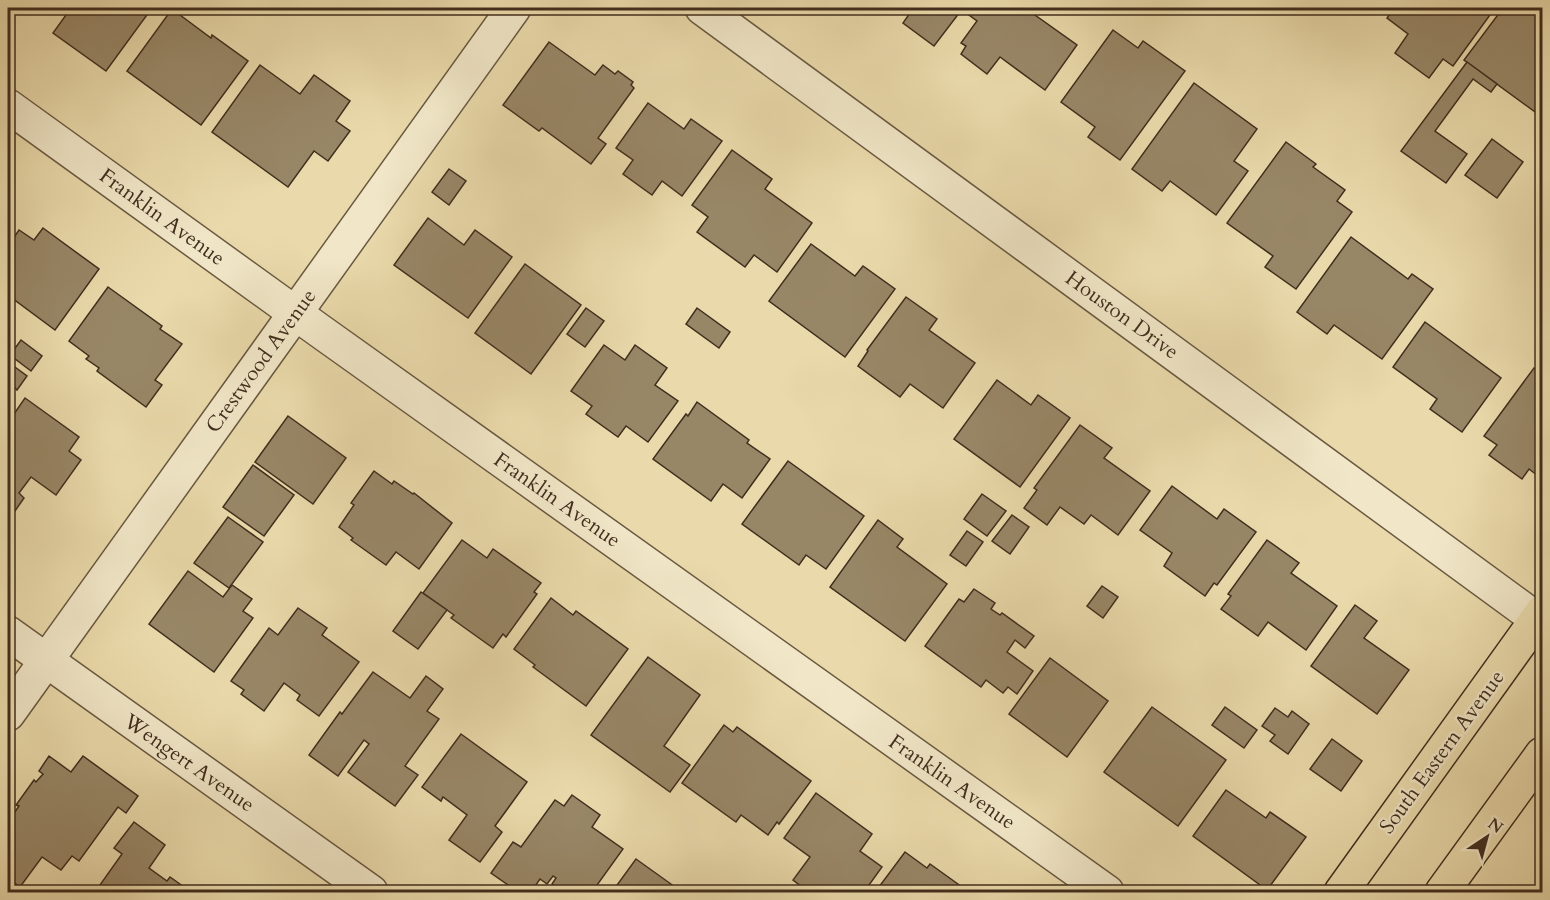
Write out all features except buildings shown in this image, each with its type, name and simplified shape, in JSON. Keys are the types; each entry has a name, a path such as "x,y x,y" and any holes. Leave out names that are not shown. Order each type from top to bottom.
{"main road":[{"name":"South Eastern Avenue","path":"1341,892 1541,618"},
{"path":"1443,892 1542,754"}],"street":[{"name":"Crestwood Avenue","path":"8,714 514,8"},
{"name":"Houston Drive","path":"702,8 1541,618"},
{"name":"Franklin Avenue","path":"8,106 1107,892"},
{"name":"Wengert Avenue","path":"8,633 371,892"}]}
